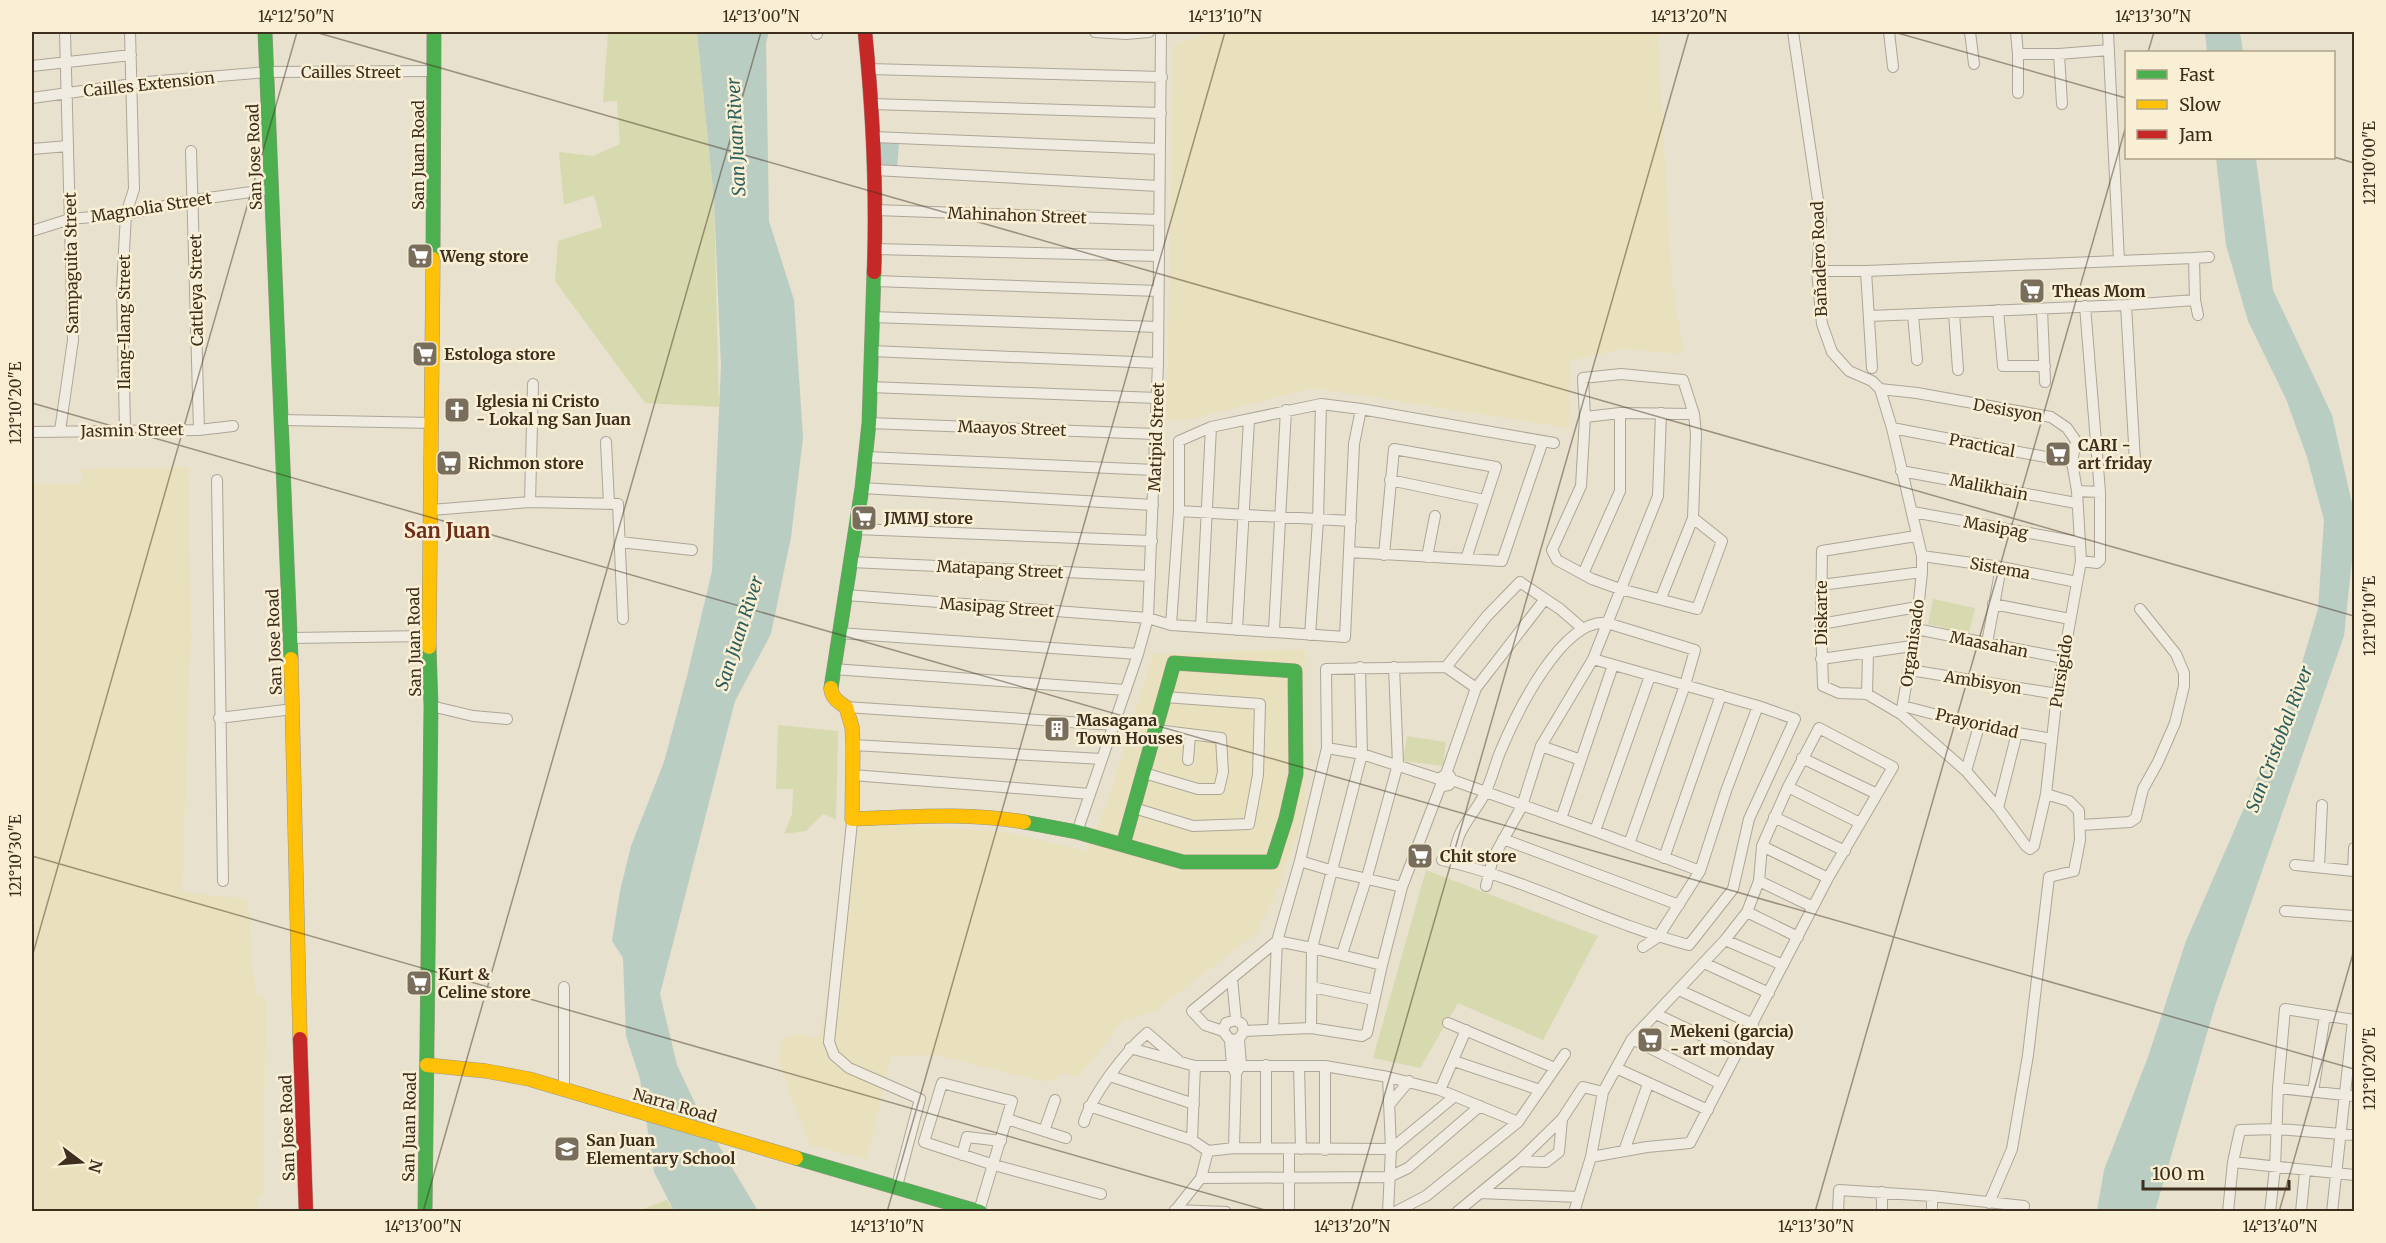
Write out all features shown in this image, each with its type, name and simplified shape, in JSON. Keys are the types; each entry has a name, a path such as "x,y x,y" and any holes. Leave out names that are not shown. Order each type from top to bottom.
{"street":[{"name":"Sampaguita Street","path":"60,431 73,340 65,32"},
{"name":"Ilang-Ilang Street","path":"125,429 123,289 126,214 134,189 130,32"},
{"name":"San Jose Road","path":"265,32 294,709 306,1212"},
{"name":"San Juan Road","path":"424,1212 431,706 429,636 433,423 434,32"},
{"path":"865,32 875,170 875,249 869,423 862,488 831,691 838,703 846,707 1114,725"},
{"path":"1095,32 1149,32"},
{"name":"Matipid Street","path":"1077,832 1138,654 1148,618 1158,363 1161,32"},
{"name":"Bañadero Road","path":"1793,32 1821,221 1817,270 1822,324 1832,352 1849,371 1872,381 1880,389"},
{"path":"1890,32 1893,67"},
{"path":"1970,32 1974,64"},
{"path":"2016,32 2018,93"},
{"path":"2108,32 2119,261"},
{"path":"2018,54 2059,54 2109,50"},
{"path":"2059,54 2062,104"},
{"path":"32,66 131,55"},
{"path":"869,69 1162,77"},
{"name":"Cailles Street","path":"267,72 435,71"},
{"name":"Cailles Extension","path":"32,98 132,84 267,72"},
{"path":"872,104 1161,113"},
{"path":"873,137 1160,149"},
{"path":"32,149 68,146"},
{"name":"Cattleya Street","path":"191,151 199,429"},
{"path":"875,170 1158,186"},
{"name":"Magnolia Street","path":"32,231 70,219 126,214 194,200 272,189"},
{"name":"Mahinahon Street","path":"875,210 1159,220"},
{"path":"875,249 1158,256"},
{"path":"1817,270 1866,271 2209,256"},
{"path":"2194,258 2195,300 2198,315"},
{"path":"1866,271 1872,368"},
{"path":"874,281 1158,291"},
{"path":"1870,316 2195,300"},
{"path":"2126,305 2135,461"},
{"path":"2081,561 2097,563 2100,560 2100,492 2085,306"},
{"path":"2042,309 2045,382"},
{"path":"1998,310 2002,366 2045,366"},
{"path":"1954,313 1958,370"},
{"path":"1913,315 1917,360"},
{"path":"872,317 1158,327"},
{"path":"871,351 1158,363"},
{"path":"1661,598 1693,518 1696,434 1694,414 1683,380 1621,374 1583,378 1585,417 1581,486 1552,550 1557,560 1592,579 1620,589 1697,609 1722,541 1693,518"},
{"path":"530,502 533,384"},
{"path":"869,387 1157,399"},
{"name":"Organisado","path":"1880,389 1892,428 1922,556 1916,630 1902,710"},
{"name":"Desisyon","path":"1880,389 1917,393 2050,417 2067,428 2076,441 2072,462 2076,491"},
{"path":"1310,635 1318,520 1321,404"},
{"path":"1171,625 1179,511 1179,441 1211,428 1286,410 1321,404 1361,409 1548,442 1502,561 1348,552 1354,444 1361,409"},
{"path":"1274,630 1286,410"},
{"path":"1583,574 1620,491 1620,413"},
{"path":"1585,417 1620,413 1694,414"},
{"path":"1486,886 1493,858 1522,806 1541,746 1593,659 1658,496 1661,413"},
{"path":"282,420 433,423"},
{"path":"1238,630 1249,420"},
{"name":"Maayos Street","path":"869,423 1156,434"},
{"name":"Jasmin Street","path":"32,432 199,429 233,426"},
{"path":"1201,627 1211,428"},
{"name":"Practical","path":"1892,428 2072,462"},
{"path":"606,442 609,504"},
{"path":"1384,555 1395,449 1496,467 1466,559"},
{"path":"866,457 1155,470"},
{"name":"Malikhain","path":"1901,471 2076,503"},
{"path":"216,480 223,881"},
{"path":"1390,480 1485,500"},
{"path":"862,488 1153,505"},
{"path":"2076,491 2100,492"},
{"name":"Pursigido","path":"1998,808 2026,846 2030,849 2034,846 2046,794 2062,658 2081,561 2076,491"},
{"path":"431,510 530,502 618,504 622,619"},
{"path":"1179,511 1351,521"},
{"name":"Masipag","path":"1913,512 2079,542"},
{"path":"1428,557 1436,516"},
{"path":"856,529 1152,541"},
{"name":"Diskarte","path":"1902,710 1867,694 1839,693 1823,686 1821,556 1826,549 1916,536"},
{"path":"620,542 692,550"},
{"name":"Masipag Street","path":"846,595 1148,618 1171,625 1274,630 1345,637 1348,552"},
{"name":"Sistema","path":"1922,556 2001,567 2077,582"},
{"name":"Matapang Street","path":"851,562 1150,576"},
{"path":"1987,643 2001,567"},
{"path":"1821,585 1922,572"},
{"path":"1446,667 1487,616 1520,582 1560,609 1582,628"},
{"path":"1277,941 1192,1011 1205,1025 1234,1035 1274,1029 1311,1028 1366,1036 1402,887 1444,780 1476,688 1545,599"},
{"path":"1993,603 2070,619"},
{"path":"1821,624 1917,607"},
{"path":"2081,825 2130,822 2136,818 2143,789 2170,736 2179,711 2184,686 2181,664 2168,643 2140,609"},
{"path":"1593,659 1650,676 1685,685 1721,695 1795,718 1749,819 1733,889 1689,945 1658,937 1489,874 1447,861 1486,792 1500,751 1524,702 1550,660 1582,628 1596,622 1607,623 1695,650 1685,685 1629,844"},
{"name":"Maasahan","path":"1916,630 2062,658"},
{"path":"839,633 1138,654"},
{"path":"291,638 429,636"},
{"path":"1821,659 1912,646"},
{"path":"1867,694 1868,654"},
{"path":"846,707 852,727 853,745 852,819 920,816 1002,818 1077,832 1183,862 1272,862 1286,818 1296,774 1295,671 1174,663 1123,845"},
{"path":"1561,819 1613,665"},
{"path":"1311,1028 1312,948 1362,754 1360,667"},
{"path":"1342,954 1367,877 1398,764 1394,667"},
{"path":"1274,1029 1277,941 1300,861 1327,748 1326,669 1446,667 1476,688"},
{"path":"833,669 1126,690"},
{"name":"Ambisyon","path":"1910,670 2057,694"},
{"path":"1595,831 1650,676"},
{"path":"1664,858 1721,695"},
{"path":"1134,808 1192,826 1249,824 1258,775 1260,704 1165,697"},
{"path":"431,706 474,716 507,719"},
{"path":"1643,947 1658,937 1700,871 1726,791 1758,706"},
{"path":"219,718 294,709"},
{"path":"1902,710 1966,771 1998,808"},
{"name":"Prayoridad","path":"1902,710 2052,739"},
{"path":"1966,771 1979,726"},
{"path":"1575,1212 1591,1157 1603,1092 1632,1039 1725,940 1747,912 1759,881 1762,846 1802,758 1819,728 1893,767 1828,878 1690,1143 1591,1157"},
{"path":"1143,773 1198,789 1219,789 1222,772 1221,738 1155,730"},
{"path":"1998,808 2017,733"},
{"path":"1188,760 1190,734"},
{"path":"853,745 1102,759"},
{"path":"1541,746 1581,760"},
{"path":"1327,748 1362,754 1486,792 1700,871"},
{"path":"1802,758 1877,794"},
{"path":"853,775 1090,794"},
{"path":"1788,787 1860,823"},
{"path":"1989,1203 2012,1149 2028,1055 2049,877 2074,871 2080,840 2079,811 2069,801 2046,794"},
{"path":"2319,867 2322,805"},
{"path":"1774,817 1845,851"},
{"path":"852,822 829,1042 834,1056 849,1068 920,1099 897,1186"},
{"path":"1503,839 1679,905"},
{"path":"1762,846 1828,878"},
{"path":"2295,865 2354,871 2355,848"},
{"path":"1300,861 1402,887"},
{"path":"1759,881 1813,907"},
{"path":"2285,910 2355,916"},
{"path":"1747,912 1798,937"},
{"path":"1725,940 1783,966"},
{"path":"1277,941 1342,954 1382,965"},
{"path":"1704,963 1769,993"},
{"path":"1232,978 1236,1020"},
{"path":"564,987 564,1088"},
{"path":"1312,987 1374,1000"},
{"path":"1679,990 1753,1024"},
{"path":"2270,1212 2276,1168 2278,1088 2285,1009 2354,1020 2349,1096 2340,1134 2338,1174 2332,1212"},
{"path":"1656,1014 1737,1053"},
{"path":"2313,1092 2325,1016"},
{"path":"1234,1148 1236,1068 1234,1035 1226,1023 1236,1020"},
{"path":"1234,1035 1242,1024 1236,1020"},
{"path":"1448,1023 1555,1068"},
{"path":"1440,1090 1466,1030"},
{"path":"1084,1122 1089,1106 1130,1048 1147,1034 1180,1062"},
{"path":"1632,1039 1721,1084"},
{"path":"1130,1048 1195,1066 1236,1068 1266,1065 1325,1066 1409,1081 1440,1090 1518,1122"},
{"path":"1395,1212 1426,1196 1518,1122 1564,1054"},
{"path":"1454,1061 1540,1090"},
{"name":"Narra Road","path":"427,1065 506,1074 564,1088 618,1106 980,1211"},
{"path":"1266,1065 1266,1148"},
{"path":"1192,1140 1195,1066"},
{"path":"1299,1066 1301,1149"},
{"path":"1325,1066 1325,1150"},
{"path":"1616,1068 1708,1110"},
{"path":"1110,1076 1194,1104"},
{"path":"1388,1077 1391,1149 1388,1212"},
{"path":"1389,1105 1409,1081"},
{"path":"980,1211 994,1165 1001,1141 1012,1101 942,1083 924,1143 994,1165 1101,1194"},
{"path":"1624,1151 1648,1084"},
{"path":"1457,1212 1520,1161 1562,1119 1582,1087 1603,1092"},
{"path":"2278,1088 2349,1096"},
{"path":"1089,1106 1192,1140 1208,1151 1234,1148 1391,1149 1455,1096"},
{"path":"1044,1131 1055,1100"},
{"path":"1201,1178 1389,1177 1408,1168 1480,1106"},
{"path":"1007,1119 1066,1138"},
{"path":"1520,1161 1546,1162 1559,1152 1562,1119"},
{"path":"2228,1212 2233,1162 2240,1131 2278,1129 2355,1135"},
{"path":"962,1155 967,1137 1001,1141"},
{"path":"1289,1149 1289,1212"},
{"path":"1175,1211 1201,1178 1208,1151"},
{"path":"2233,1162 2355,1175"},
{"path":"2301,1212 2305,1171"},
{"path":"1838,1212 1839,1190 1932,1196 1975,1207 1989,1203 2024,1206 2023,1212"},
{"path":"1882,1192 1882,1212"},
{"path":"1480,1193 1578,1197"},
{"path":"1932,1196 1932,1212"},
{"path":"1175,1211 1226,1212"}],"shaded area":[{"path":"1214,32 1658,32 1672,284 1684,354 1623,349 1570,361 1569,428 1313,388 1183,421 1167,419 1173,45"},
{"path":"189,467 191,639 182,892 248,899 257,996 266,997 263,1195 258,1195 259,1211 32,1211 32,483 82,485 82,469"},
{"path":"1305,649 1305,814 1271,906 1257,933 1153,1012 1124,1020 1078,1078 1065,1073 1046,1082 936,1055 891,1056 867,1159 809,1145 778,1059 782,1038 801,1034 820,1038 855,825 920,826 1005,832 1087,851 1109,796 1153,654"}],"green space":[{"path":"608,32 697,32 714,200 719,407 645,403 555,281 558,241 602,227 594,195 564,205 559,152 593,156 620,144 617,101 603,102"},
{"path":"1933,599 1975,608 1969,633 1928,624"},
{"path":"778,725 838,731 836,819 823,814 806,831 784,834 792,814 793,789 776,789"},
{"path":"1407,736 1446,742 1443,766 1403,761"},
{"path":"1426,870 1598,936 1543,1040 1458,1003 1420,1068 1373,1058"},
{"path":"667,1200 674,1211 635,1212"}],"water":[{"name":"San Juan River","path":"697,32 769,32 766,43 769,221 794,300 803,438 791,537 771,634 735,701 660,994 677,1065 700,1114 758,1211 674,1211 654,1172 640,1079 626,1036 623,958 612,941 620,891 631,846 664,762 712,571 721,366 714,200"},
{"path":"2205,32 2240,32 2243,51 2207,51"},
{"path":"879,143 899,143 897,169 878,169"},
{"name":"San Cristobal River","path":"2216,159 2256,159 2273,290 2332,415 2354,512 2354,541 2344,636 2215,1006 2155,1211 2097,1211 2104,1170 2148,1057 2186,941 2291,700 2318,609 2324,520 2307,457 2286,399 2248,321 2226,245"}],"traffic: fast":[{"path":"265,32 291,659"},
{"path":"433,259 434,32"},
{"path":"831,688 862,488 869,423 874,272"},
{"path":"425,1212 431,706 429,647"},
{"path":"1024,822 1077,832 1183,862 1272,862 1286,818 1296,774 1295,671 1174,663 1123,845"},
{"path":"796,1158 980,1212"}],"traffic: slow":[{"path":"429,647 433,259"},
{"path":"291,659 300,1039"},
{"path":"831,688 834,697 846,707 852,727 852,819 960,816 1024,822"},
{"path":"427,1065 486,1071 529,1079 796,1158"}],"traffic: jam":[{"path":"865,32 874,152 874,272"},
{"path":"300,1039 306,1212"}],"place":[{"name":"Weng store","path":"420,256"},
{"name":"Theas Mom","path":"2032,291"},
{"name":"Estologa store","path":"425,354"},
{"name":"Iglesia ni Cristo - Lokal ng San Juan","path":"457,410"},
{"name":"CARI - art friday","path":"2058,454"},
{"name":"Richmon store","path":"449,463"},
{"name":"JMMJ store","path":"864,518"},
{"name":"Masagana Town Houses","path":"1057,729"},
{"name":"Chit store","path":"1420,856"},
{"name":"Kurt & Celine store","path":"419,983"},
{"name":"Mekeni (garcia) - art monday","path":"1650,1040"},
{"name":"San Juan Elementary School","path":"567,1149"}],"district":[{"name":"San Juan","path":"447,530"}]}
